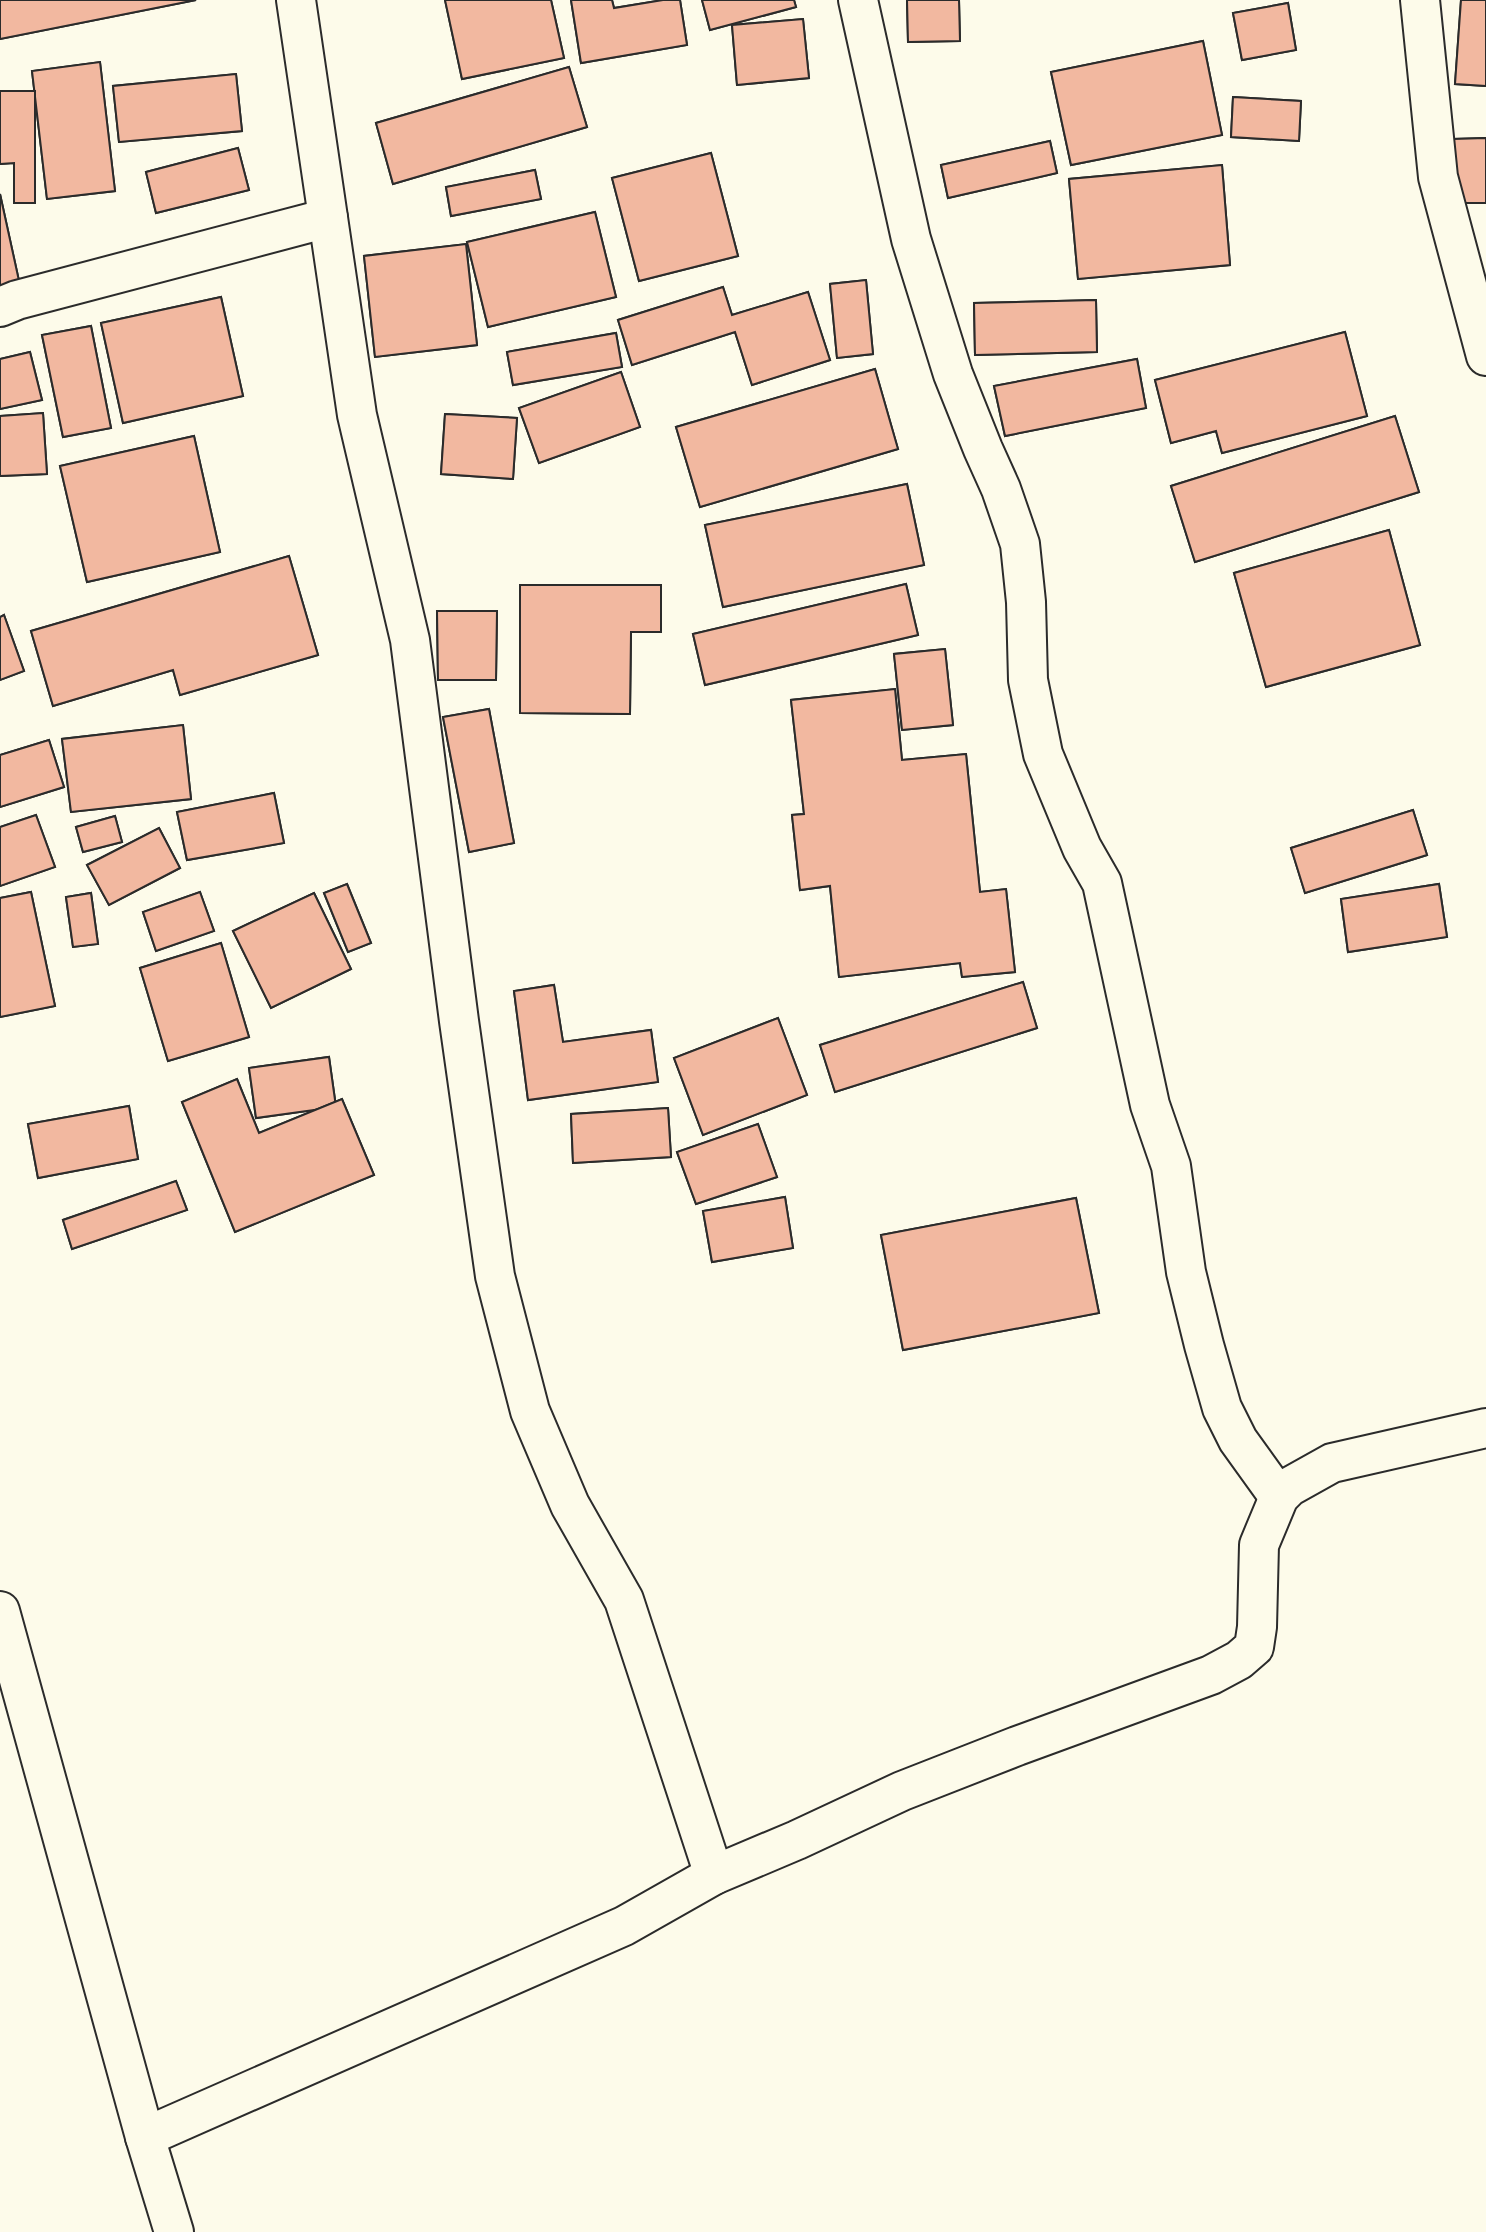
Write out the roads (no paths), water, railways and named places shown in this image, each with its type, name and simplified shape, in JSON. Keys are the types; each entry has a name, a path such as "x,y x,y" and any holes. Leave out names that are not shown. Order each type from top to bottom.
{"street":[{"path":"296,0 358,415 410,640 495,1276 530,1411 570,1505 624,1600 714,1875"},
{"path":"858,0 911,239 953,374 1002,489 1020,544 1026,602 1028,680 1043,754 1082,848 1102,884 1150,1105 1171,1166 1186,1272 1204,1345 1222,1408 1238,1440 1279,1497"},
{"path":"1420,0 1438,177 1486,356"},
{"path":"0,307 17,300 328,218"},
{"path":"145,2137 624,1926 714,1875 902,1791 1199,1680 1240,1660 1254,1647 1259,1545 1279,1497 1332,1462 1486,1428"},
{"path":"0,1611 145,2137 174,2232"}]}
